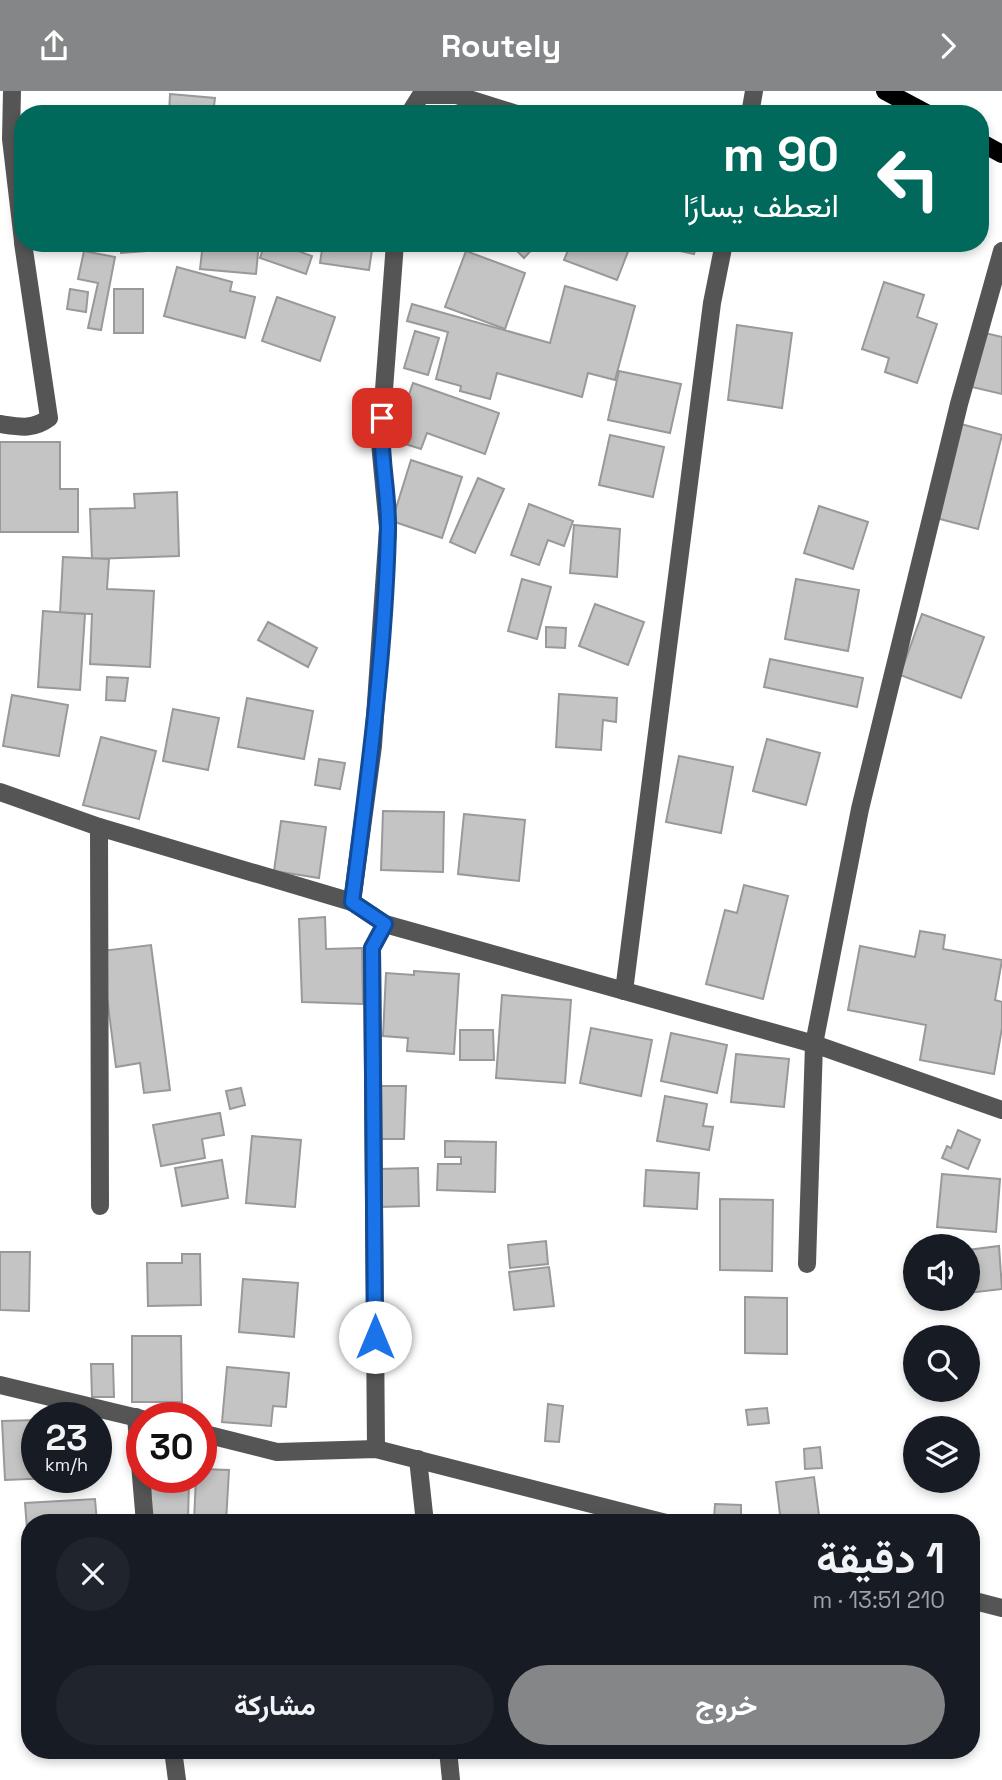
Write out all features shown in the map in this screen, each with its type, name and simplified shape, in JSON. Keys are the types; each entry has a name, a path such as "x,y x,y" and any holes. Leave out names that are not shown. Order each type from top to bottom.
{"main road":[{"path":"886,91 912,105"}],"street":[{"path":"12,91 11,139 14,165"},
{"path":"415,105 421,96 456,95 488,105"},
{"path":"807,1263 814,1044 860,809 960,404 1002,251"},
{"path":"0,424 24,428 38,426 49,418 24,252"},
{"path":"352,902 373,746 387,541 380,443 394,252"},
{"path":"624,991 712,303 722,252"},
{"path":"0,792 99,827 352,902 385,924 814,1044 1002,1110"},
{"path":"99,827 100,1206"},
{"path":"376,1449 372,948 385,924"},
{"path":"0,1385 126,1415"},
{"path":"217,1437 277,1452 376,1449 631,1514"},
{"path":"418,1459 424,1514"},
{"path":"143,1493 144,1514"},
{"path":"980,1602 1002,1608"},
{"path":"174,1759 177,1780"},
{"path":"449,1759 451,1780"}],"building":[{"path":"170,94 215,98 214,105 169,105"},
{"path":"84,252 115,257 101,330 88,328 98,283 78,279"},
{"path":"202,252 258,252 256,274 200,269"},
{"path":"262,252 301,252 312,256 306,274 260,258"},
{"path":"322,252 372,252 369,270 320,263"},
{"path":"466,252 525,273 505,329 445,307"},
{"path":"518,252 530,252 524,258"},
{"path":"567,252 628,252 617,280 564,260"},
{"path":"177,267 232,282 230,291 255,297 245,338 164,316"},
{"path":"884,282 924,295 917,317 937,324 917,383 885,372 889,358 862,349"},
{"path":"565,286 635,306 615,380 588,373 582,397 497,373 490,399 460,391 461,386 436,379 448,332 407,321 412,304 550,343"},
{"path":"70,289 88,292 86,312 67,309"},
{"path":"114,289 143,289 143,333 114,333"},
{"path":"277,297 335,317 320,361 262,341"},
{"path":"737,325 792,333 782,408 728,400"},
{"path":"415,331 439,338 428,375 404,368"},
{"path":"985,333 1002,337 1002,394 972,387"},
{"path":"619,371 681,384 670,433 608,420"},
{"path":"413,383 499,413 485,454 427,433 421,449 393,440"},
{"path":"961,424 1002,435 978,529 936,518"},
{"path":"610,435 664,447 653,497 599,485"},
{"path":"0,442 60,442 60,489 78,489 78,532 0,532"},
{"path":"411,460 462,477 442,538 392,521"},
{"path":"478,478 504,489 475,553 450,542"},
{"path":"177,492 179,556 92,559 90,509 135,508 134,494"},
{"path":"529,504 573,521 564,546 548,540 539,565 511,555"},
{"path":"819,506 868,522 853,569 804,553"},
{"path":"574,525 620,529 617,577 570,573"},
{"path":"63,557 109,559 107,589 154,591 150,667 90,664 92,614 60,613"},
{"path":"522,579 551,587 537,639 508,631"},
{"path":"796,579 859,590 848,651 785,639"},
{"path":"595,604 644,622 628,665 579,646"},
{"path":"43,611 85,614 80,690 38,687"},
{"path":"922,614 984,637 961,698 900,675"},
{"path":"268,622 317,648 308,667 258,640"},
{"path":"546,627 566,628 565,648 546,647"},
{"path":"770,659 863,678 857,707 764,687"},
{"path":"107,677 128,678 125,701 106,700"},
{"path":"559,694 617,698 616,722 603,720 601,750 556,747"},
{"path":"12,695 68,705 59,756 3,746"},
{"path":"247,698 313,711 304,759 238,747"},
{"path":"173,709 219,718 208,770 163,761"},
{"path":"101,737 156,751 139,819 83,805"},
{"path":"767,739 820,753 806,805 753,791"},
{"path":"679,756 733,767 721,833 666,822"},
{"path":"319,759 345,763 340,789 315,785"},
{"path":"383,811 444,812 443,872 381,870"},
{"path":"464,814 525,820 519,881 458,874"},
{"path":"281,821 326,827 319,878 274,871"},
{"path":"744,885 788,896 763,999 706,984 725,910 737,913"},
{"path":"325,917 326,949 362,948 363,1004 302,1002 299,919"},
{"path":"920,931 945,935 943,949 1002,960 995,1000 1002,1002 1002,1028 994,1074 920,1060 926,1025 848,1010 860,946 915,957"},
{"path":"151,945 170,1090 144,1093 140,1063 116,1067 101,951"},
{"path":"414,971 459,974 454,1054 407,1051 408,1038 383,1036 386,973 414,975"},
{"path":"502,995 571,1000 565,1083 496,1078"},
{"path":"591,1028 652,1040 641,1096 580,1083"},
{"path":"460,1030 493,1030 494,1060 460,1060"},
{"path":"671,1033 727,1045 717,1093 661,1081"},
{"path":"736,1054 789,1059 784,1107 731,1102"},
{"path":"379,1086 406,1086 404,1139 378,1139"},
{"path":"241,1088 245,1105 230,1109 226,1091"},
{"path":"665,1096 707,1104 703,1126 713,1127 709,1150 657,1141"},
{"path":"220,1113 224,1135 202,1139 205,1158 161,1166 153,1125"},
{"path":"958,1130 980,1140 968,1169 942,1158 947,1146 951,1148"},
{"path":"252,1136 301,1140 295,1207 246,1203"},
{"path":"445,1141 496,1142 495,1192 437,1190 438,1164 461,1164 461,1157 445,1157"},
{"path":"222,1160 228,1198 182,1206 175,1168"},
{"path":"418,1168 419,1206 379,1207 378,1169"},
{"path":"646,1170 699,1173 697,1209 644,1206"},
{"path":"942,1174 1000,1179 996,1232 937,1227"},
{"path":"720,1199 773,1200 772,1271 720,1270"},
{"path":"546,1241 548,1264 510,1268 508,1245"},
{"path":"999,1246 1002,1289 980,1292 980,1248"},
{"path":"0,1252 30,1252 29,1311 0,1310"},
{"path":"182,1254 200,1254 201,1305 148,1306 147,1263 182,1263"},
{"path":"549,1267 554,1306 514,1310 509,1272"},
{"path":"243,1279 298,1283 294,1337 239,1332"},
{"path":"745,1297 787,1298 787,1354 745,1353"},
{"path":"132,1336 181,1336 182,1402 132,1402"},
{"path":"91,1364 113,1364 114,1397 92,1397"},
{"path":"227,1367 289,1373 286,1407 273,1406 271,1426 222,1422"},
{"path":"548,1404 563,1406 559,1442 545,1441"},
{"path":"767,1408 769,1423 748,1425 746,1410"},
{"path":"21,1420 21,1479 5,1480 2,1421"},
{"path":"820,1447 822,1468 805,1469 804,1449"},
{"path":"217,1470 229,1470 226,1514 194,1514 195,1493 217,1493"},
{"path":"814,1477 819,1514 780,1514 776,1482"},
{"path":"151,1493 189,1493 188,1514 150,1514"},
{"path":"95,1499 96,1514 26,1514 25,1503"},
{"path":"715,1504 741,1505 741,1514 714,1514"}],"route":[{"path":"375,1337 372,948 385,924 352,902 373,746 388,528 380,443 382,418"}]}
